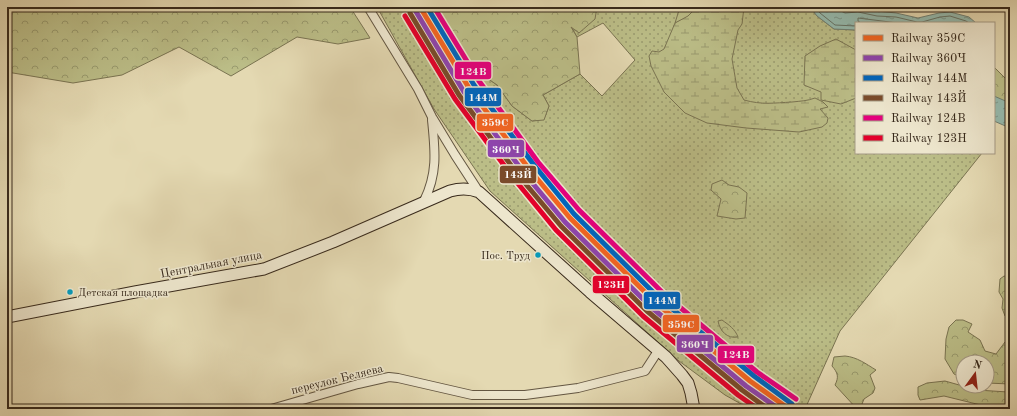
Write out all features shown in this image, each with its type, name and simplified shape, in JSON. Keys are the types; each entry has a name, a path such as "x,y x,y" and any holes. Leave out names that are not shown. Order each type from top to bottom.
{"street":[{"path":"368,7 418,89 432,117 479,192 658,351 682,375 692,393 694,409"},
{"path":"424,201 430,189 433,177 435,148 432,117"},
{"name":"Центральная улица","path":"7,317 264,269 333,242 424,201 450,191 458,189 479,192"},
{"name":"переулок Беляева","path":"271,409 358,384 389,377 472,394 525,394 578,388 645,371 658,351"}],"green space":[{"path":"7,7 350,7 370,38 338,44 297,37 231,76 179,47 122,75 73,83 7,72"},
{"path":"377,7 433,7 436,14 473,68 497,85 512,106 532,121 544,119 549,106 543,95 580,74 602,96 635,60 603,23 577,37 564,13 557,7 810,7 817,16 834,29 855,30 855,154 981,154 840,331 805,409 750,409 725,395 679,361 490,191 434,109"},
{"path":"433,7 597,7 595,19 579,33 571,27 577,37 580,74 543,95 549,106 544,120 532,121 512,106 497,85 473,68 436,14"},
{"path":"680,7 714,7 675,23"},
{"path":"697,7 744,7 742,24 738,30 732,59 737,88 744,100 757,103 774,103 804,101 815,98 823,102 828,107 820,109 828,118 827,123 822,127 799,132 707,123 685,113 664,92 651,66 649,56 652,51 659,52 664,49 675,23 688,16"},
{"path":"836,39 855,49 855,98 841,104 821,100 821,92 804,85 805,56 820,46"},
{"path":"995,68 1010,83 1010,112 995,100"},
{"path":"722,180 729,185 739,187 747,193 745,218 736,219 717,216 721,199 711,190 712,184"},
{"path":"1004,276 1010,277 1010,316 1005,316 1002,308 1003,299 999,292 1000,279"},
{"path":"722,320 733,329 738,337 731,337 722,331 718,321"},
{"path":"956,320 963,320 972,324 968,332 980,340 985,351 996,354 1005,342 1010,345 1010,384 995,383 995,354 955,354 954,374 945,359 946,339 949,327"},
{"path":"845,356 857,359 876,370 870,375 875,388 873,393 864,399 860,409 857,409 835,385 837,373 832,366 834,357"},
{"path":"945,381 955,384 955,394 995,394 995,391 1008,392 1010,393 1010,409 997,409 944,396 920,400 918,395 918,387 927,383"}],"water":[{"path":"810,7 835,7 850,10 858,9 896,13 918,18 950,12 969,17 975,22 855,22 855,30 834,29 817,16"},
{"path":"995,96 1010,103 1010,128 995,121"}],"rail line":[{"name":"359С","path":"420,7 469,88 529,169 570,218 655,302 750,381 789,409"},
{"name":"144М","path":"427,7 474,85 534,165 574,214 659,298 754,376 792,404"},
{"name":"124В","path":"434,7 479,81 538,162 579,210 663,293 757,372 796,399"},
{"name":"360Ч","path":"415,10 464,92 524,173 565,222 651,307 746,386 779,409"},
{"name":"143Й","path":"410,13 459,95 519,176 561,226 647,311 742,390 768,409"},
{"name":"123Н","path":"405,16 455,99 515,180 556,230 643,316 738,395 758,409"}],"place":[{"name":"Пос. Труд","path":"538,255"},
{"name":"Детская площадка","path":"70,292"}]}
